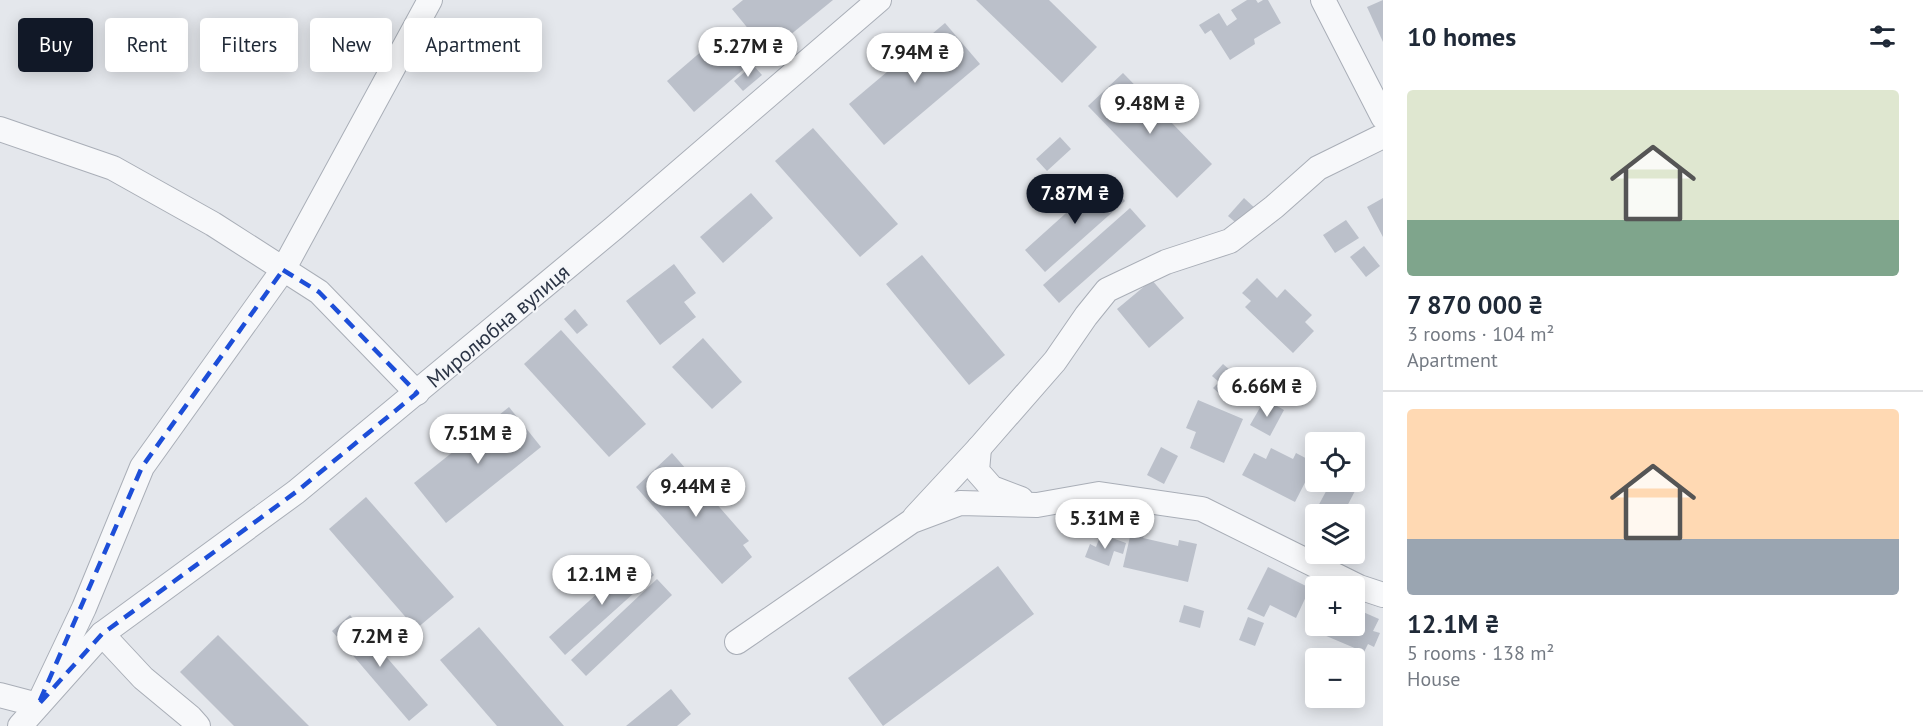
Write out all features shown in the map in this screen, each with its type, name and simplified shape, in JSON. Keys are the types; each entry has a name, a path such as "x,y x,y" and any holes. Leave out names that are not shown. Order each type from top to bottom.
{"street":[{"path":"20,726 38,705 84,608 142,466 283,270 430,0"},
{"name":"Миролюбна вулиця","path":"38,705 102,634 296,492 614,228 879,0"},
{"path":"1323,0 1383,117"},
{"path":"0,129 113,168 213,224 319,292 417,393"},
{"path":"736,642 912,520 1055,361 1086,316 1107,291 1166,262 1230,241 1274,207 1318,168 1383,136"},
{"path":"979,448 977,471 992,488 1037,505"},
{"path":"912,520 960,503 1037,505 1099,494 1202,509 1359,587 1383,595"},
{"path":"102,634 143,678 198,726"},
{"path":"0,695 38,705"}],"highlighted area":[{"path":"283,270 319,292 417,393 296,492 102,634 38,705 142,467"}],"building":[{"path":"743,0 833,0 768,53 732,9"},
{"path":"976,0 1049,0 1097,47 1062,83"},
{"path":"1247,0 1256,0 1258,3 1268,0 1281,23 1254,39 1255,44 1230,60 1211,30 1205,34 1199,25 1219,13 1227,26 1237,19 1231,10"},
{"path":"1383,0 1383,42 1367,7"},
{"path":"945,23 980,64 884,145 849,104"},
{"path":"725,31 752,62 694,112 667,81"},
{"path":"753,65 762,75 743,91 734,81"},
{"path":"1123,73 1212,164 1177,198 1088,106"},
{"path":"813,128 898,224 860,257 775,161"},
{"path":"1060,137 1071,149 1047,171 1036,159"},
{"path":"1105,178 1125,201 1045,272 1025,250"},
{"path":"751,193 773,218 723,263 700,237"},
{"path":"1244,198 1257,210 1241,227 1228,216"},
{"path":"1383,198 1383,237 1367,207"},
{"path":"1130,208 1146,226 1059,303 1043,285"},
{"path":"1346,220 1359,238 1335,253 1323,235"},
{"path":"1364,246 1380,266 1366,277 1350,257"},
{"path":"922,255 1005,355 969,385 886,284"},
{"path":"674,264 696,293 684,302 696,317 660,345 626,301"},
{"path":"1257,278 1277,298 1285,289 1312,315 1305,322 1314,331 1293,353 1245,307 1251,301 1242,293"},
{"path":"1152,280 1184,318 1149,348 1117,309"},
{"path":"575,309 588,325 577,334 564,319"},
{"path":"561,330 646,424 609,457 524,364"},
{"path":"703,338 742,382 712,409 672,367"},
{"path":"1223,364 1247,385 1230,403 1213,388 1219,382 1212,376"},
{"path":"1265,399 1284,410 1270,436 1250,425"},
{"path":"1198,400 1243,419 1224,463 1190,448 1196,432 1186,428"},
{"path":"509,407 541,447 446,523 414,483"},
{"path":"1161,447 1178,456 1164,484 1147,475"},
{"path":"1271,448 1293,459 1296,453 1305,458 1305,482 1295,502 1242,475 1254,453 1266,459"},
{"path":"672,453 749,541 743,545 752,557 722,584 636,487"},
{"path":"1326,492 1354,492 1348,504 1319,504"},
{"path":"366,497 454,597 416,629 329,529"},
{"path":"1132,528 1145,531 1143,538 1178,546 1179,540 1197,544 1188,582 1123,567"},
{"path":"1101,534 1126,543 1123,554 1114,551 1109,566 1085,557 1090,544 1096,547"},
{"path":"638,557 654,575 565,655 549,637"},
{"path":"998,566 1034,614 883,726 848,678"},
{"path":"1268,567 1305,586 1305,599 1296,618 1270,605 1264,617 1247,609"},
{"path":"657,579 672,595 586,676 571,660"},
{"path":"1184,605 1204,611 1200,628 1179,622"},
{"path":"1365,613 1379,619 1373,631 1380,633 1374,647 1368,644 1365,650 1365,648 1355,648 1326,636 1365,636"},
{"path":"350,615 428,705 409,721 332,631"},
{"path":"1248,617 1264,623 1255,646 1239,640"},
{"path":"479,627 564,726 497,726 440,660"},
{"path":"218,635 309,726 234,726 180,672"},
{"path":"671,689 691,714 677,726 626,726"}]}
